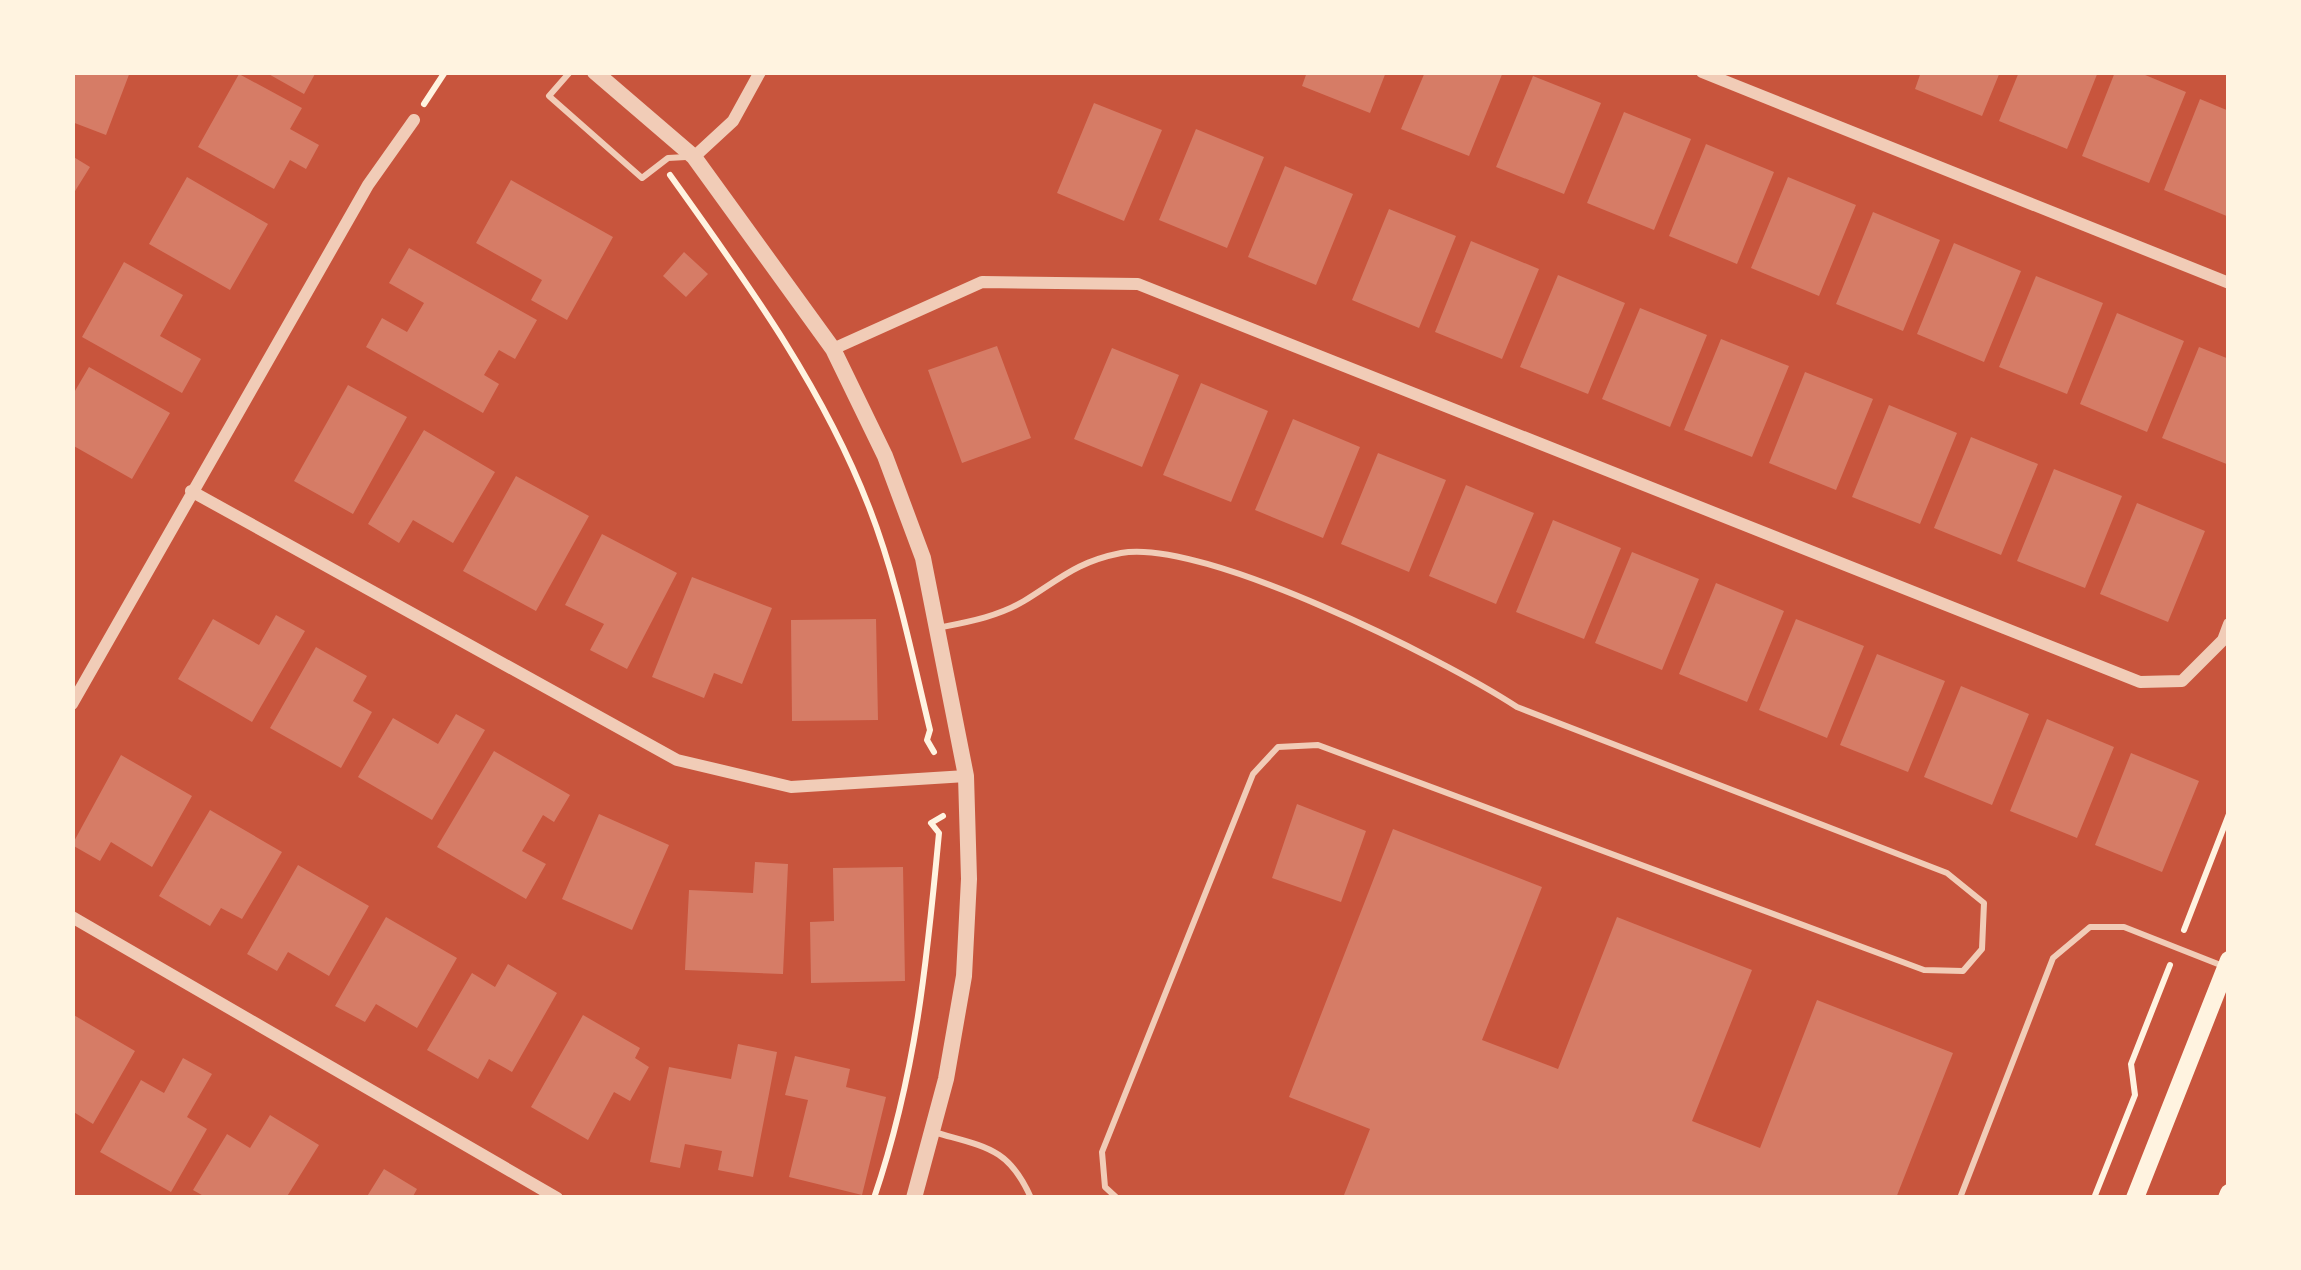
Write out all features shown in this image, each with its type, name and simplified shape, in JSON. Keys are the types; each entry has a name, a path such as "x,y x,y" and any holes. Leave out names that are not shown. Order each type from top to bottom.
{"main road":[{"path":"2135,1198 2228,965"}],"street":[{"path":"595,72 694,157 832,349 886,456 923,558 966,776 969,878 964,976 933,1132 914,1198"},
{"path":"694,157 733,121 760,72"},
{"path":"1702,72 2229,284"},
{"path":"72,704 368,185 414,120"},
{"path":"832,349 982,282 1138,284 2140,682 2182,681 2223,640 2229,624"},
{"path":"191,491 677,760 791,787 966,776"},
{"path":"72,917 557,1198"}],"lane":[{"path":"570,72 550,96 642,178 662,163 694,157"},
{"path":"937,628 993,616 1071,566 1125,552 1174,553 1378,630 1468,675 1517,707 1947,872 1984,903 1982,949 1963,971 1924,970 1318,745 1278,747 1252,774 1102,1152 1105,1187 1117,1198"},
{"path":"1960,1198 2053,958 2090,927 2124,927 2228,965"},
{"path":"933,1132 993,1149 1017,1166 1031,1198"}],"path":[{"path":"414,120 446,72"},
{"path":"662,163 825,407 869,507 892,578 930,730 927,740 934,752"},
{"path":"2094,1198 2135,1095 2131,1064 2229,814"},
{"path":"874,1198 900,1123 920,1033 939,833 931,823 944,816"}],"building":[{"path":"72,72 130,72 106,135 72,122"},
{"path":"265,72 316,72 304,94"},
{"path":"1307,72 1386,72 1370,113 1302,86"},
{"path":"1425,72 1503,72 1469,156 1401,129"},
{"path":"1921,72 2000,72 1982,116 1915,89"},
{"path":"2019,72 2098,72 2067,149 1999,121"},
{"path":"2115,72 2138,72 2186,92 2149,183 2082,156"},
{"path":"239,74 302,108 290,129 319,145 306,169 290,160 274,189 198,147"},
{"path":"1533,76 1601,103 1564,194 1496,167"},
{"path":"2200,99 2229,111 2229,217 2164,190"},
{"path":"1094,103 1162,130 1124,221 1057,193"},
{"path":"1624,112 1691,139 1654,230 1587,203"},
{"path":"1196,129 1264,157 1227,248 1159,220"},
{"path":"1706,144 1774,172 1737,264 1669,236"},
{"path":"72,156 90,167 72,196"},
{"path":"1285,166 1353,194 1316,285 1248,257"},
{"path":"187,177 268,224 230,290 149,244"},
{"path":"1788,177 1856,205 1819,296 1751,268"},
{"path":"511,180 613,237 567,320 531,300 542,280 476,243"},
{"path":"1389,209 1456,236 1419,328 1352,300"},
{"path":"1873,212 1940,240 1903,331 1836,304"},
{"path":"1471,241 1539,269 1502,359 1435,332"},
{"path":"1954,243 2021,271 1984,362 1917,334"},
{"path":"409,248 537,320 515,359 499,350 484,375 499,384 483,413 366,347 382,318 407,332 424,303 389,283"},
{"path":"684,252 708,274 686,297 663,276"},
{"path":"124,262 183,295 160,336 201,359 182,393 82,337"},
{"path":"1558,275 1625,303 1588,394 1520,367"},
{"path":"2036,276 2103,303 2067,394 1999,367"},
{"path":"1640,308 1707,335 1670,427 1602,399"},
{"path":"2117,313 2184,341 2147,432 2080,404"},
{"path":"1721,339 1789,366 1752,457 1684,430"},
{"path":"997,346 1031,438 962,463 928,370"},
{"path":"2199,347 2229,359 2229,465 2162,438"},
{"path":"1112,348 1179,375 1142,467 1074,439"},
{"path":"89,367 170,413 132,479 72,445 72,396"},
{"path":"1805,372 1873,399 1836,490 1769,463"},
{"path":"1201,383 1268,411 1231,502 1163,475"},
{"path":"348,385 407,417 353,514 294,481"},
{"path":"1889,405 1957,433 1920,524 1852,497"},
{"path":"1293,419 1360,447 1323,538 1255,510"},
{"path":"424,430 495,472 453,543 413,520 399,543 368,524"},
{"path":"1971,437 2038,464 2001,555 1934,528"},
{"path":"1378,453 1446,480 1409,572 1341,544"},
{"path":"2054,469 2122,496 2085,588 2017,561"},
{"path":"516,476 589,516 536,611 463,571"},
{"path":"1466,485 1534,513 1496,604 1429,576"},
{"path":"2137,503 2205,531 2168,622 2100,594"},
{"path":"1553,520 1621,548 1584,639 1516,612"},
{"path":"602,534 677,573 627,669 590,650 604,624 565,605"},
{"path":"1632,552 1699,579 1662,670 1595,643"},
{"path":"692,577 772,608 742,684 714,673 704,698 652,677"},
{"path":"1716,583 1784,611 1747,702 1679,674"},
{"path":"276,615 305,631 252,722 178,679 213,619 259,645"},
{"path":"876,619 878,720 792,721 791,620"},
{"path":"1796,619 1864,646 1827,738 1759,710"},
{"path":"316,647 367,676 353,701 372,712 341,768 270,728"},
{"path":"1877,654 1945,681 1908,772 1840,745"},
{"path":"1961,686 2029,714 1992,805 1924,777"},
{"path":"456,714 485,730 432,820 358,777 393,718 438,744"},
{"path":"2047,719 2114,747 2077,838 2010,811"},
{"path":"494,751 570,795 554,822 543,815 522,851 546,864 526,899 437,847"},
{"path":"2131,753 2199,781 2162,872 2095,845"},
{"path":"121,755 192,796 152,867 111,842 100,861 72,845"},
{"path":"1297,804 1366,831 1341,902 1272,878"},
{"path":"210,810 282,852 242,919 221,908 210,926 159,896"},
{"path":"599,814 669,845 632,930 562,899"},
{"path":"1393,829 1542,887 1482,1040 1558,1069 1617,917 1752,970 1692,1121 1760,1148 1817,1000 1953,1053 1896,1198 1344,1195 1370,1129 1289,1097"},
{"path":"755,862 788,864 783,974 685,970 689,890 753,893"},
{"path":"298,865 369,906 329,976 288,952 277,971 247,954"},
{"path":"903,867 905,981 811,983 810,922 834,921 833,868"},
{"path":"386,917 457,958 417,1028 376,1004 365,1022 335,1006"},
{"path":"508,964 557,993 512,1072 489,1059 478,1079 427,1050 472,973 495,987"},
{"path":"72,1014 135,1051 93,1124 72,1111"},
{"path":"583,1015 640,1048 635,1058 649,1067 630,1101 614,1092 588,1140 531,1107"},
{"path":"738,1044 777,1052 753,1177 718,1170 722,1151 685,1144 680,1168 650,1162 669,1067 731,1079"},
{"path":"795,1056 850,1069 846,1087 886,1097 862,1195 789,1177 808,1100 785,1095"},
{"path":"183,1058 212,1074 187,1117 207,1129 171,1192 100,1152 141,1080 164,1093"},
{"path":"270,1115 319,1145 286,1198 207,1198 193,1190 227,1134 250,1148"},
{"path":"384,1169 417,1189 412,1198 366,1198"}]}
